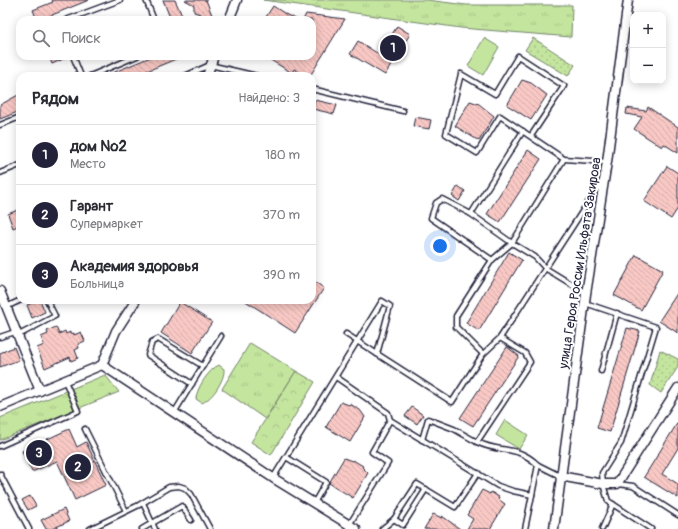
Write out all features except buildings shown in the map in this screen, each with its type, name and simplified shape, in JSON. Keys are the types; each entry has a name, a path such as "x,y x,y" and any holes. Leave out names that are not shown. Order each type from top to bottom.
{"street":[{"path":"231,16 237,0"},
{"name":"улица Героя России Ильфата Закирова","path":"554,529 560,476 586,294 607,162 628,0"},
{"path":"208,72 212,60"},
{"path":"0,291 40,391"},
{"path":"0,407 102,366 116,331 133,304"},
{"path":"102,366 273,478 353,527"},
{"path":"560,476 603,484 617,484 678,388"}],"lane":[{"path":"77,16 120,0"},
{"path":"146,0 152,16"},
{"path":"531,136 564,86 518,56 494,94 461,74 446,134 477,153 500,116 564,159 607,162"},
{"path":"75,60 80,72"},
{"path":"99,72 128,60"},
{"path":"194,72 210,65 240,72"},
{"path":"316,90 403,111"},
{"path":"0,125 16,119"},
{"path":"471,214 523,132"},
{"path":"483,354 460,332 456,327 455,321 460,309 492,260 512,243 564,159"},
{"path":"0,173 16,167"},
{"path":"346,334 452,402 483,354 500,338 605,176"},
{"path":"492,260 431,218 436,203 442,199 471,214 512,243 535,257 545,268 586,294"},
{"path":"273,478 382,301 390,306 377,354"},
{"path":"6,307 16,302"},
{"path":"585,303 656,327 621,443 602,474 608,501 651,529"},
{"path":"0,337 16,334 55,316 49,304"},
{"path":"601,371 617,313"},
{"path":"174,413 221,336"},
{"path":"477,442 530,362 525,353 500,338"},
{"path":"192,384 148,355 152,342 158,339 203,366"},
{"path":"336,377 388,413 390,420 498,486 532,495"},
{"path":"0,446 78,411 65,381"},
{"path":"422,440 428,419 454,429 477,442 495,449 514,450 529,457 538,465 560,476"},
{"path":"353,527 388,463 372,452 390,420"},
{"path":"85,429 126,511"},
{"path":"286,457 326,482 314,503"},
{"path":"525,529 538,465"},
{"path":"382,529 394,519 416,484 455,507 478,473"},
{"path":"0,474 29,529"},
{"path":"617,484 633,486 678,515"},
{"path":"90,529 143,503 169,487 182,487 191,494 210,529"},
{"path":"394,519 403,525 426,489"},
{"path":"143,503 155,529"},
{"path":"602,529 613,504"},
{"path":"142,529 182,506 191,520"}],"green space":[{"path":"263,0 427,0 466,5 572,5 571,37 461,28"},
{"path":"484,38 499,47 483,75 468,66"},
{"path":"533,38 575,65 568,76 525,50"},
{"path":"250,343 296,371 265,419 222,389"},
{"path":"660,350 678,359 678,367 661,393 650,385"},
{"path":"219,365 224,369 220,384 210,398 202,403 196,399 198,390 207,375"},
{"path":"296,371 315,382 271,455 251,442"},
{"path":"105,375 119,392 0,440 0,418"},
{"path":"505,420 528,435 519,449 496,435"}],"place":[{"name":"дом №2","path":"393,48"},
{"name":"Академия здоровья","path":"39,453"},
{"name":"Гарант","path":"78,467"}]}
